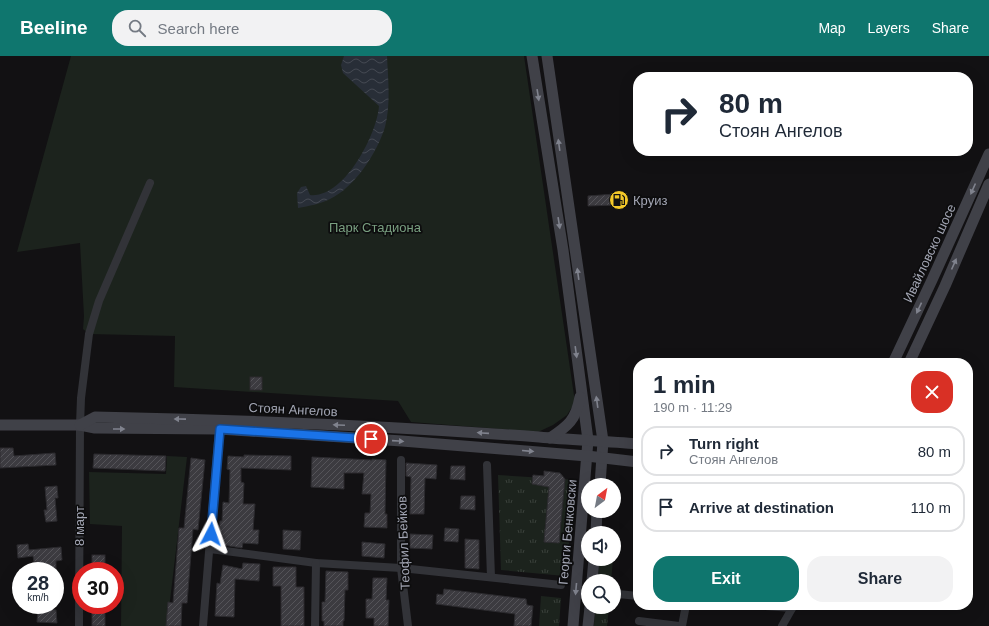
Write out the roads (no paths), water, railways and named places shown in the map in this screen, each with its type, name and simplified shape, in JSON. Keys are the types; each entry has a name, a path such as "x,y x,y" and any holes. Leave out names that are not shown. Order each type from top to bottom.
{"main road":[{"name":"Георги Бенковски","path":"532,56 563,250 588,440 573,626"},
{"path":"547,56 603,441 601,478"},
{"name":"Ивайловско шосе","path":"895,358 989,154"},
{"name":"Ивайловско шосе","path":"911,358 945,286 989,184"},
{"path":"550,438 564,428 573,419 582,392"},
{"name":"Стоян Ангелов","path":"80,425 95,417 219,420 402,428 603,441"},
{"name":"Стоян Ангелов","path":"0,425 80,425 95,428 220,429 402,441 602,458"},
{"path":"603,441 633,444"},
{"path":"602,458 633,461"},
{"path":"588,626 589,614"}],"street":[{"name":"8 март","path":"79,626 81,398 90,334 98,301 150,183"},
{"path":"203,626 220,429"},
{"name":"Теофил Бейков","path":"401,460 401,568 408,626"},
{"path":"487,465 491,577"},
{"path":"210,549 316,562 401,568 561,585"},
{"path":"315,626 316,562"},
{"path":"621,594 633,596"},
{"path":"639,621 680,626 685,610"},
{"path":"782,626 791,610"}],"water":[{"path":"344,56 387,56 389,100 385,127 377,148 371,158 348,186 339,194 326,201 298,208 297,193 301,187 306,186 310,195 323,193 335,187 346,176 365,148 377,118 379,106 343,73 341,65"}],"place":[{"name":"Круиз","path":"619,200"}],"park label":[{"name":"Парк Стадиона","path":"375,227"}]}
